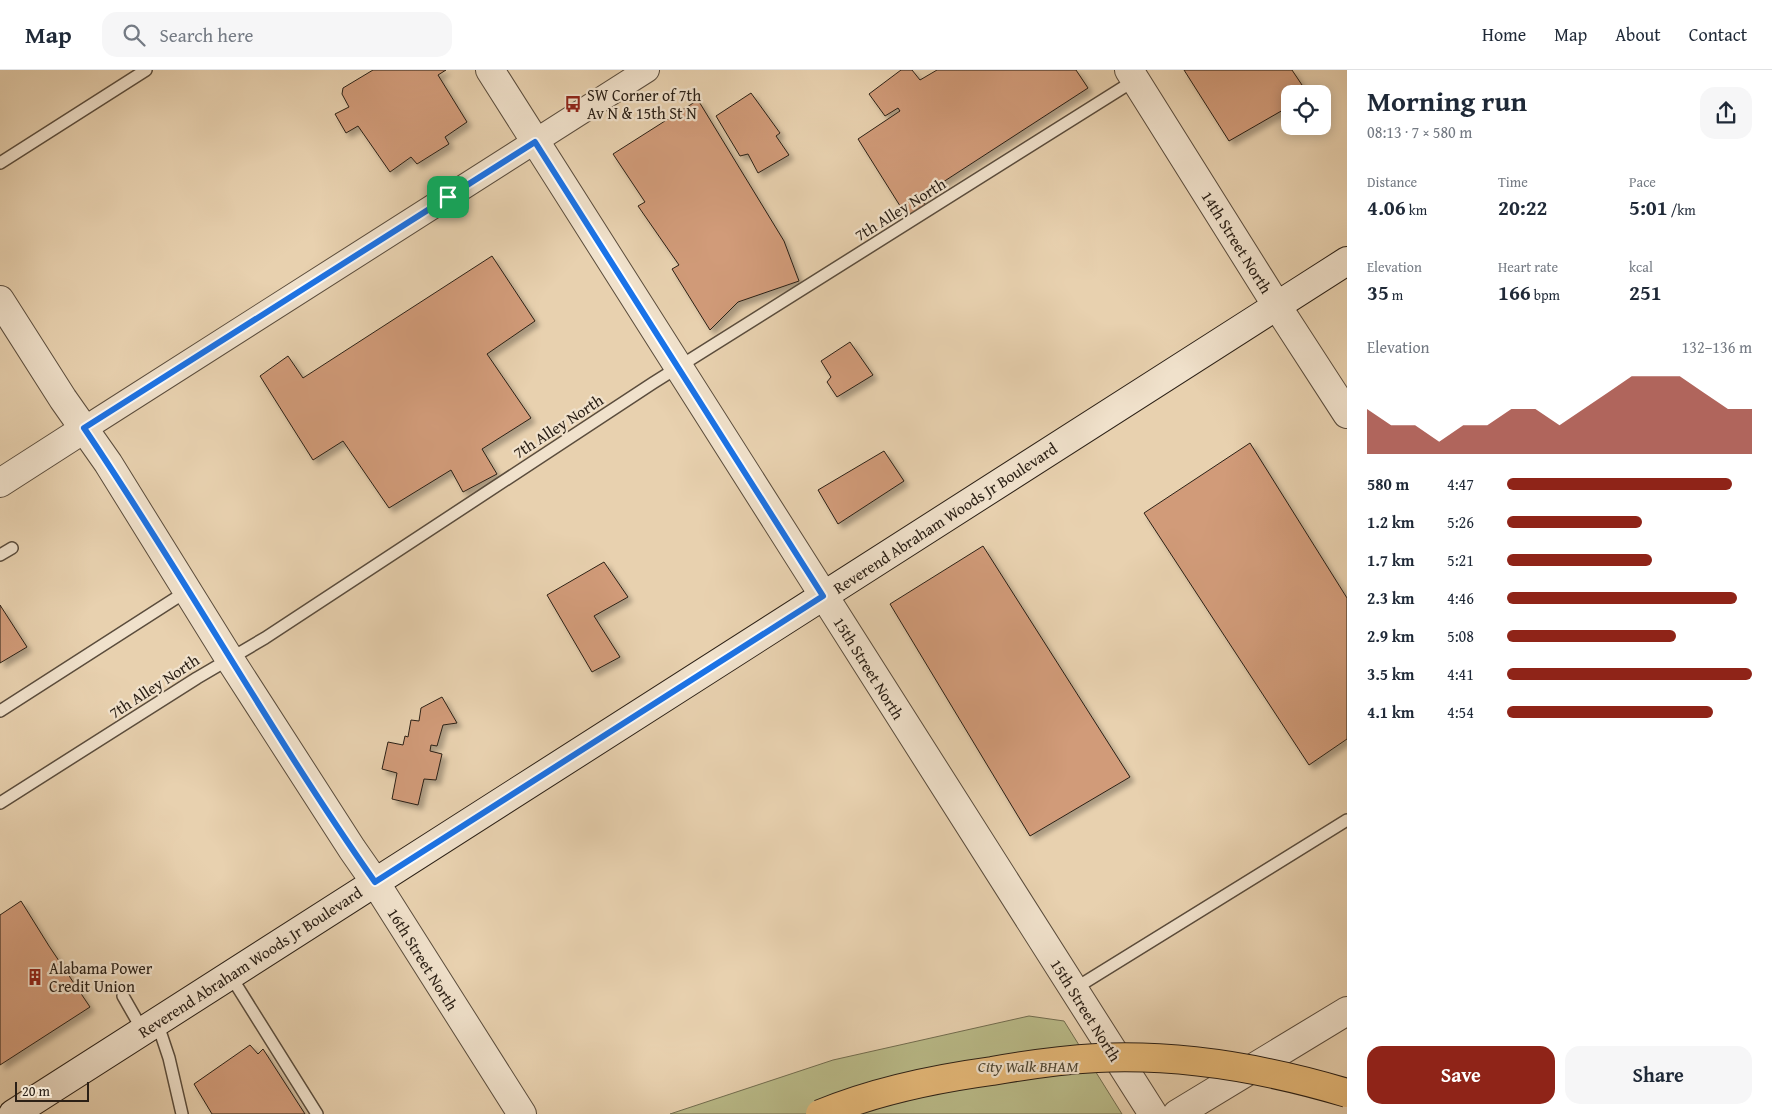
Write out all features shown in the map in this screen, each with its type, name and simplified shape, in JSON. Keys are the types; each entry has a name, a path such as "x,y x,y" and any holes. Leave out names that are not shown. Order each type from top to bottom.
{"highway":[{"path":"820,1114 849,1102 938,1078 1097,1058 1168,1059 1234,1066 1321,1085 1347,1093"}],"street":[{"name":"15th Street North","path":"490,70 1153,1114"},
{"path":"0,483 647,70"},
{"name":"14th Street North","path":"1132,75 1347,414"},
{"name":"Reverend Abraham Woods Jr Boulevard","path":"14,1114 1347,261"},
{"name":"16th Street North","path":"0,300 108,463 229,658 375,882 522,1114"},
{"path":"1177,1114 1347,1011"}],"lane":[{"path":"0,164 146,70"},
{"name":"7th Alley North","path":"0,803 229,658 265,638 678,368 1132,75"},
{"path":"0,555 12,548"},
{"path":"0,711 187,591"},
{"path":"1074,990 1347,820"},
{"path":"230,975 317,1114"},
{"path":"123,996 150,1026 170,1058 182,1114"}],"green space":[{"name":"City Walk BHAM","path":"1029,1016 1064,1021 1122,1114 670,1114 833,1060"}],"building":[{"path":"373,70 446,70 438,75 467,122 445,137 449,144 417,164 411,157 390,172 358,126 346,133 335,114 349,107 342,94 343,88"},
{"path":"901,70 912,70 920,80 937,70 1076,70 1088,88 920,197 926,206 907,217 858,139 900,111 898,108 885,116 869,94"},
{"path":"1184,70 1292,70 1302,85 1281,85 1281,111 1229,141"},
{"path":"751,93 780,133 776,136 789,155 758,173 748,154 740,156 716,116"},
{"path":"698,100 784,241 799,281 738,302 710,330 672,269 679,265 638,206 645,202 613,154"},
{"path":"492,256 535,321 487,354 531,418 482,449 497,474 463,492 451,470 389,508 343,441 313,460 260,376 288,356 303,378"},
{"path":"850,342 873,375 837,397 827,382 831,377 821,361"},
{"path":"1250,443 1347,598 1347,739 1309,765 1144,513"},
{"path":"884,451 904,481 838,524 818,490"},
{"path":"983,546 1130,777 1030,836 890,604"},
{"path":"604,562 628,597 594,616 620,657 592,672 547,595"},
{"path":"0,605 27,647 0,663"},
{"path":"442,697 457,723 443,725 437,746 431,745 430,751 442,754 436,780 424,779 418,805 392,799 397,773 382,769 388,742 403,745 405,736 408,737 411,720 419,721 421,708"},
{"name":"Alabama Power Credit Union","path":"21,901 90,1007 0,1065 0,915"},
{"path":"250,1045 258,1054 263,1049 305,1114 212,1114 194,1084"}],"place":[{"name":"SW Corner of 7th Av N & 15th St N","path":"573,104"},
{"name":"Alabama Power Credit Union","path":"35,977"}],"route":[{"path":"535,142 823,596 375,882 229,658 108,463 84,428 448,197 535,142"}]}
